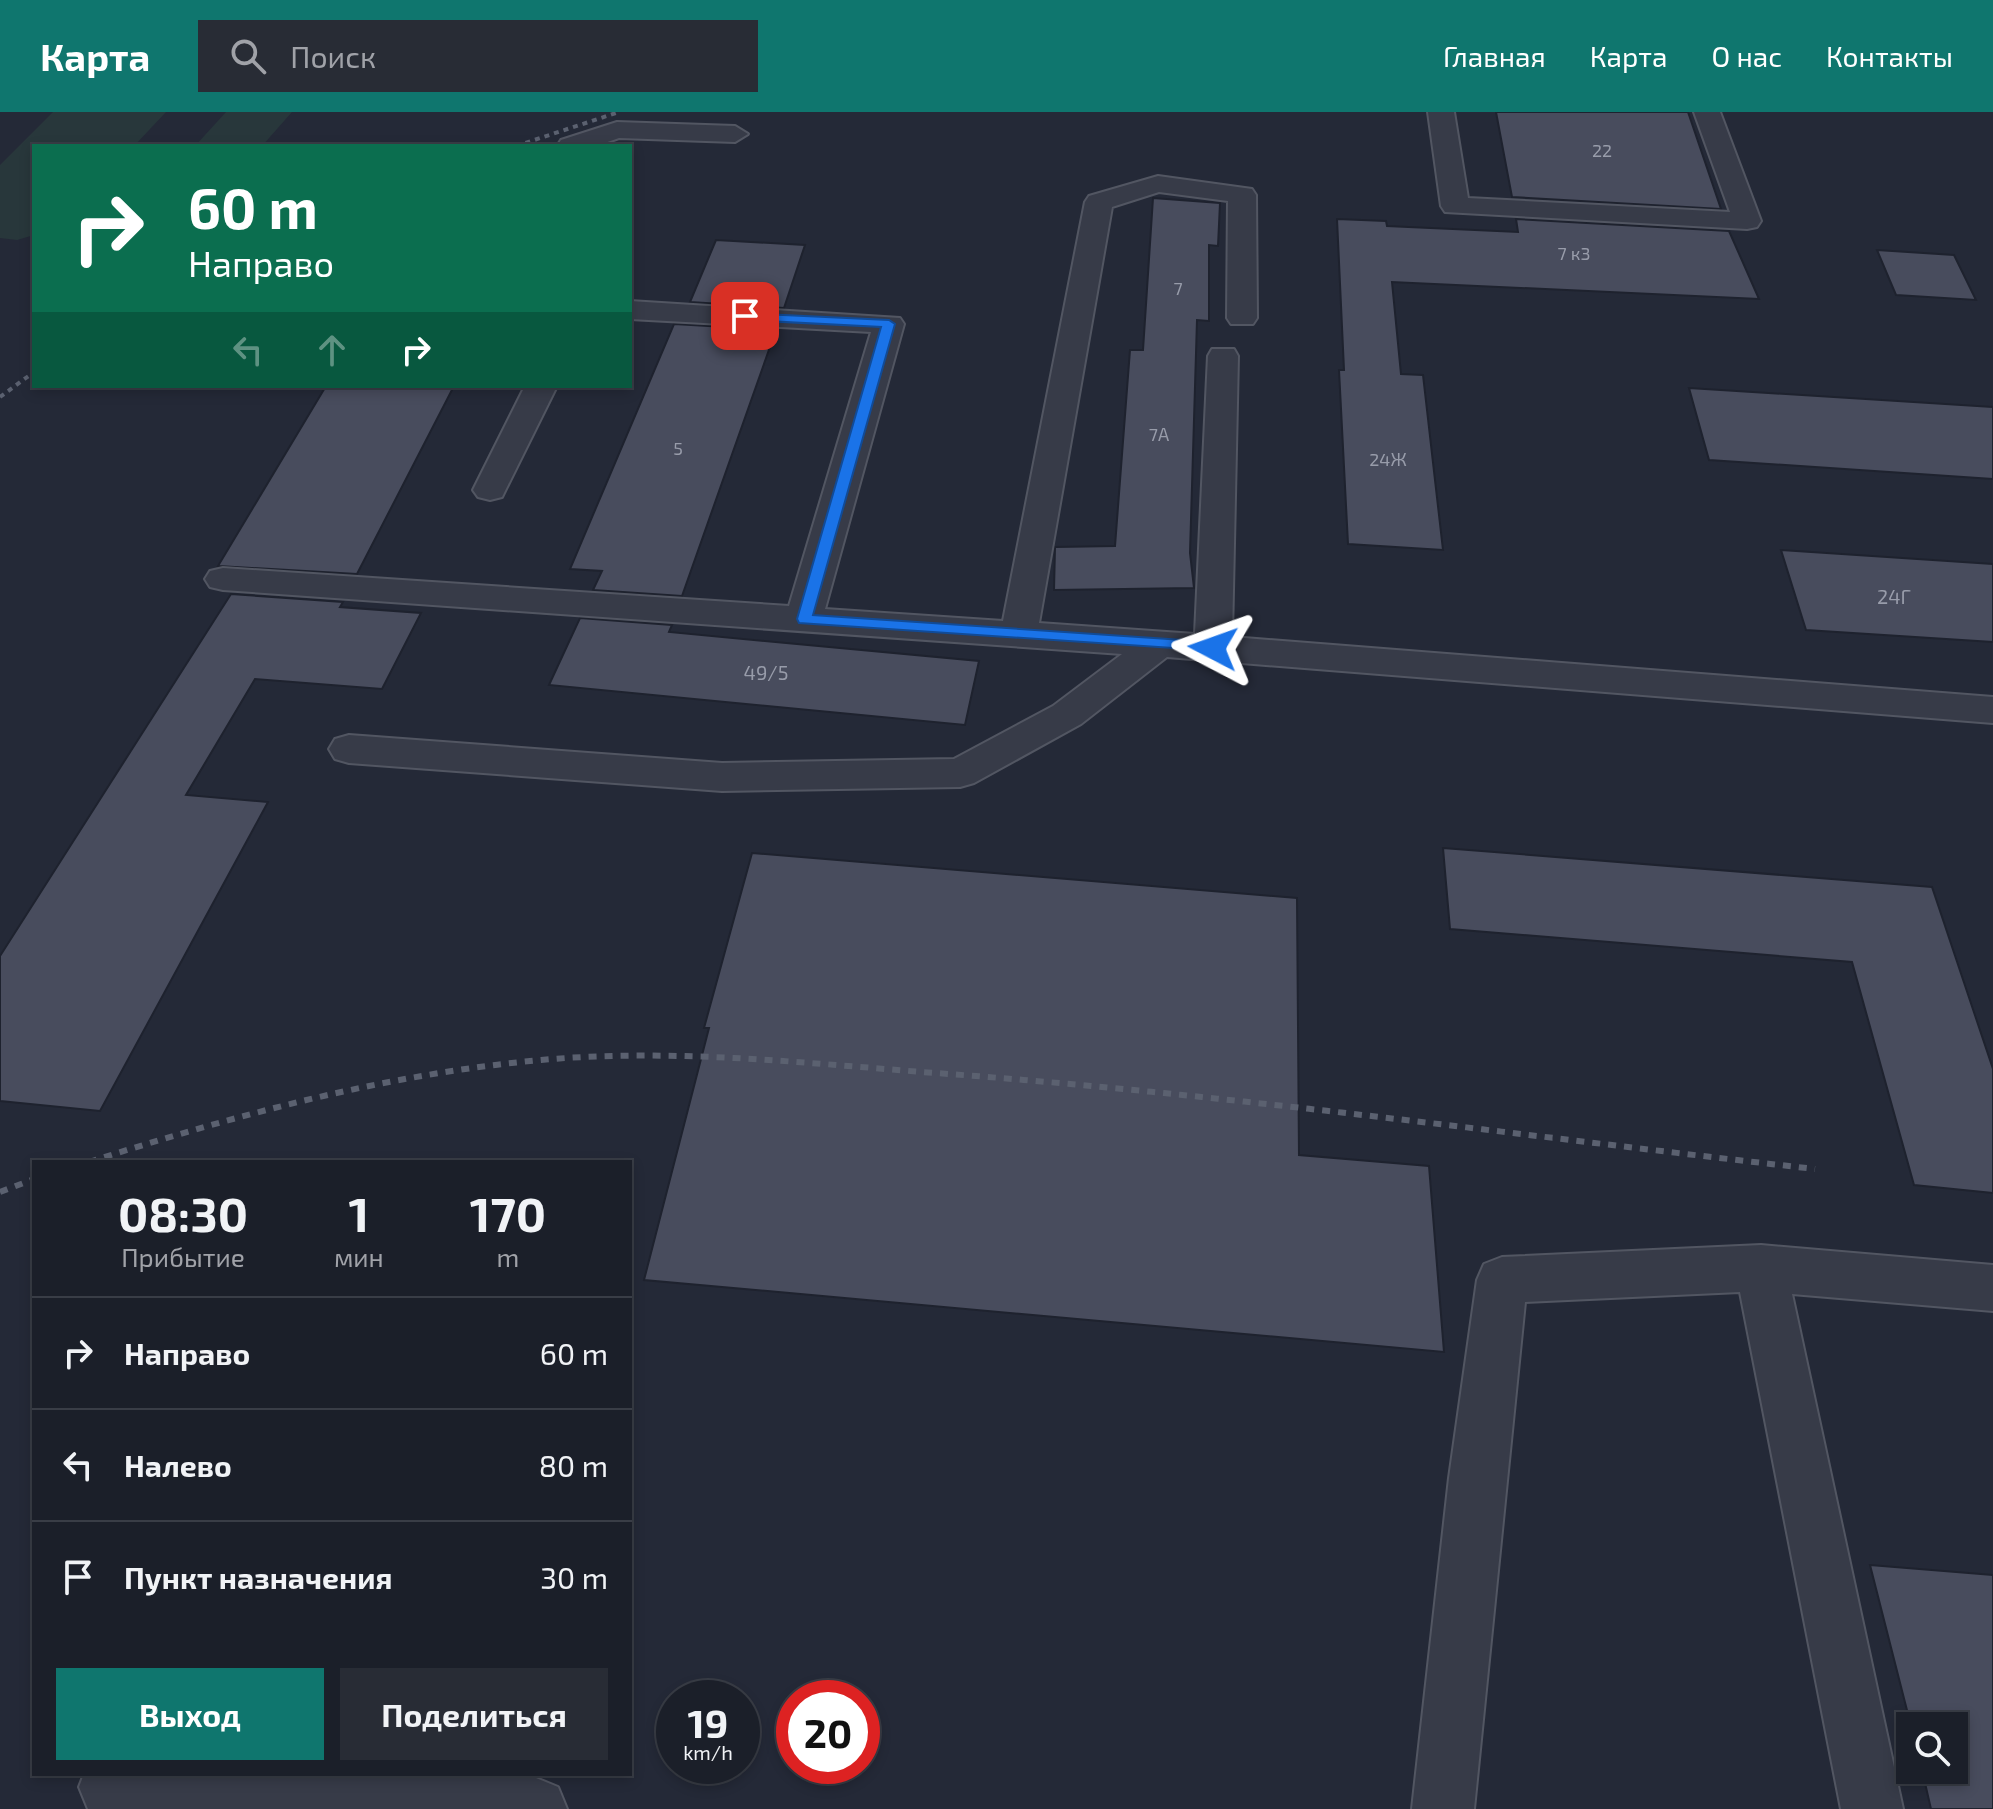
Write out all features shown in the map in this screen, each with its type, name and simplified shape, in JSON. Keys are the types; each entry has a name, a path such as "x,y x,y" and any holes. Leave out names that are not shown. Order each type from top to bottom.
{"lane":[{"path":"1441,112 1455,206 1747,221 1707,112"},
{"path":"576,144 617,130 735,134"},
{"path":"1019,634 1099,202 1158,184 1242,195 1242,318"},
{"path":"632,310 889,324 804,619"},
{"path":"1213,648 1223,356"},
{"path":"490,490 540,388"},
{"path":"223,579 1159,644 1993,710"},
{"path":"349,749 722,777 960,773 1067,715 1159,644"},
{"path":"1761,1268 1872,1809"},
{"path":"1443,1809 1477,1478 1502,1280 1761,1268 1993,1288"},
{"path":"110,1787 536,1809"}],"shaded area":[{"path":"53,112 166,112 136,144 32,144 32,236 17,240 0,238 0,165"},
{"path":"226,112 292,112 264,144 197,144"}],"building":[{"path":"1496,112 1688,112 1721,209 1512,197"},
{"path":"1153,198 1220,203 1218,246 1209,245 1209,321 1197,320 1190,553 1194,588 1054,590 1055,547 1115,546 1130,350 1143,350"},
{"path":"1337,219 1386,221 1387,226 1518,232 1516,219 1729,231 1759,299 1392,282 1401,374 1423,375 1443,550 1348,544 1339,370 1344,370"},
{"path":"716,240 805,245 784,308 690,302"},
{"path":"1877,250 1954,255 1976,300 1896,295"},
{"path":"674,324 776,330 682,596 593,590 602,571 570,569"},
{"path":"325,388 453,388 357,574 218,566"},
{"path":"1689,388 1993,407 1993,479 1709,460"},
{"path":"1781,550 1993,564 1993,642 1806,630"},
{"path":"231,594 343,602 340,607 421,613 382,689 255,679 186,795 268,802 100,1111 0,1101 0,956"},
{"path":"580,618 672,625 669,632 979,661 965,725 549,685"},
{"path":"1443,848 1932,887 1993,1069 1993,1193 1914,1185 1852,962 1450,929"},
{"path":"752,853 1297,898 1299,1155 1429,1166 1444,1352 644,1280 709,1028 704,1028"},
{"path":"1870,1565 1993,1575 1993,1809 1931,1809 1925,1784 1968,1784 1968,1712 1907,1712"}],"railway":[{"path":"522,144 619,112"},
{"path":"0,397 32,373"},
{"path":"96,1160 256,1113 426,1075 541,1060 689,1056 788,1061 1155,1092 1815,1169"},
{"path":"0,1192 32,1180"}],"route":[{"path":"745,316 889,324 804,619 1213,648"}]}
